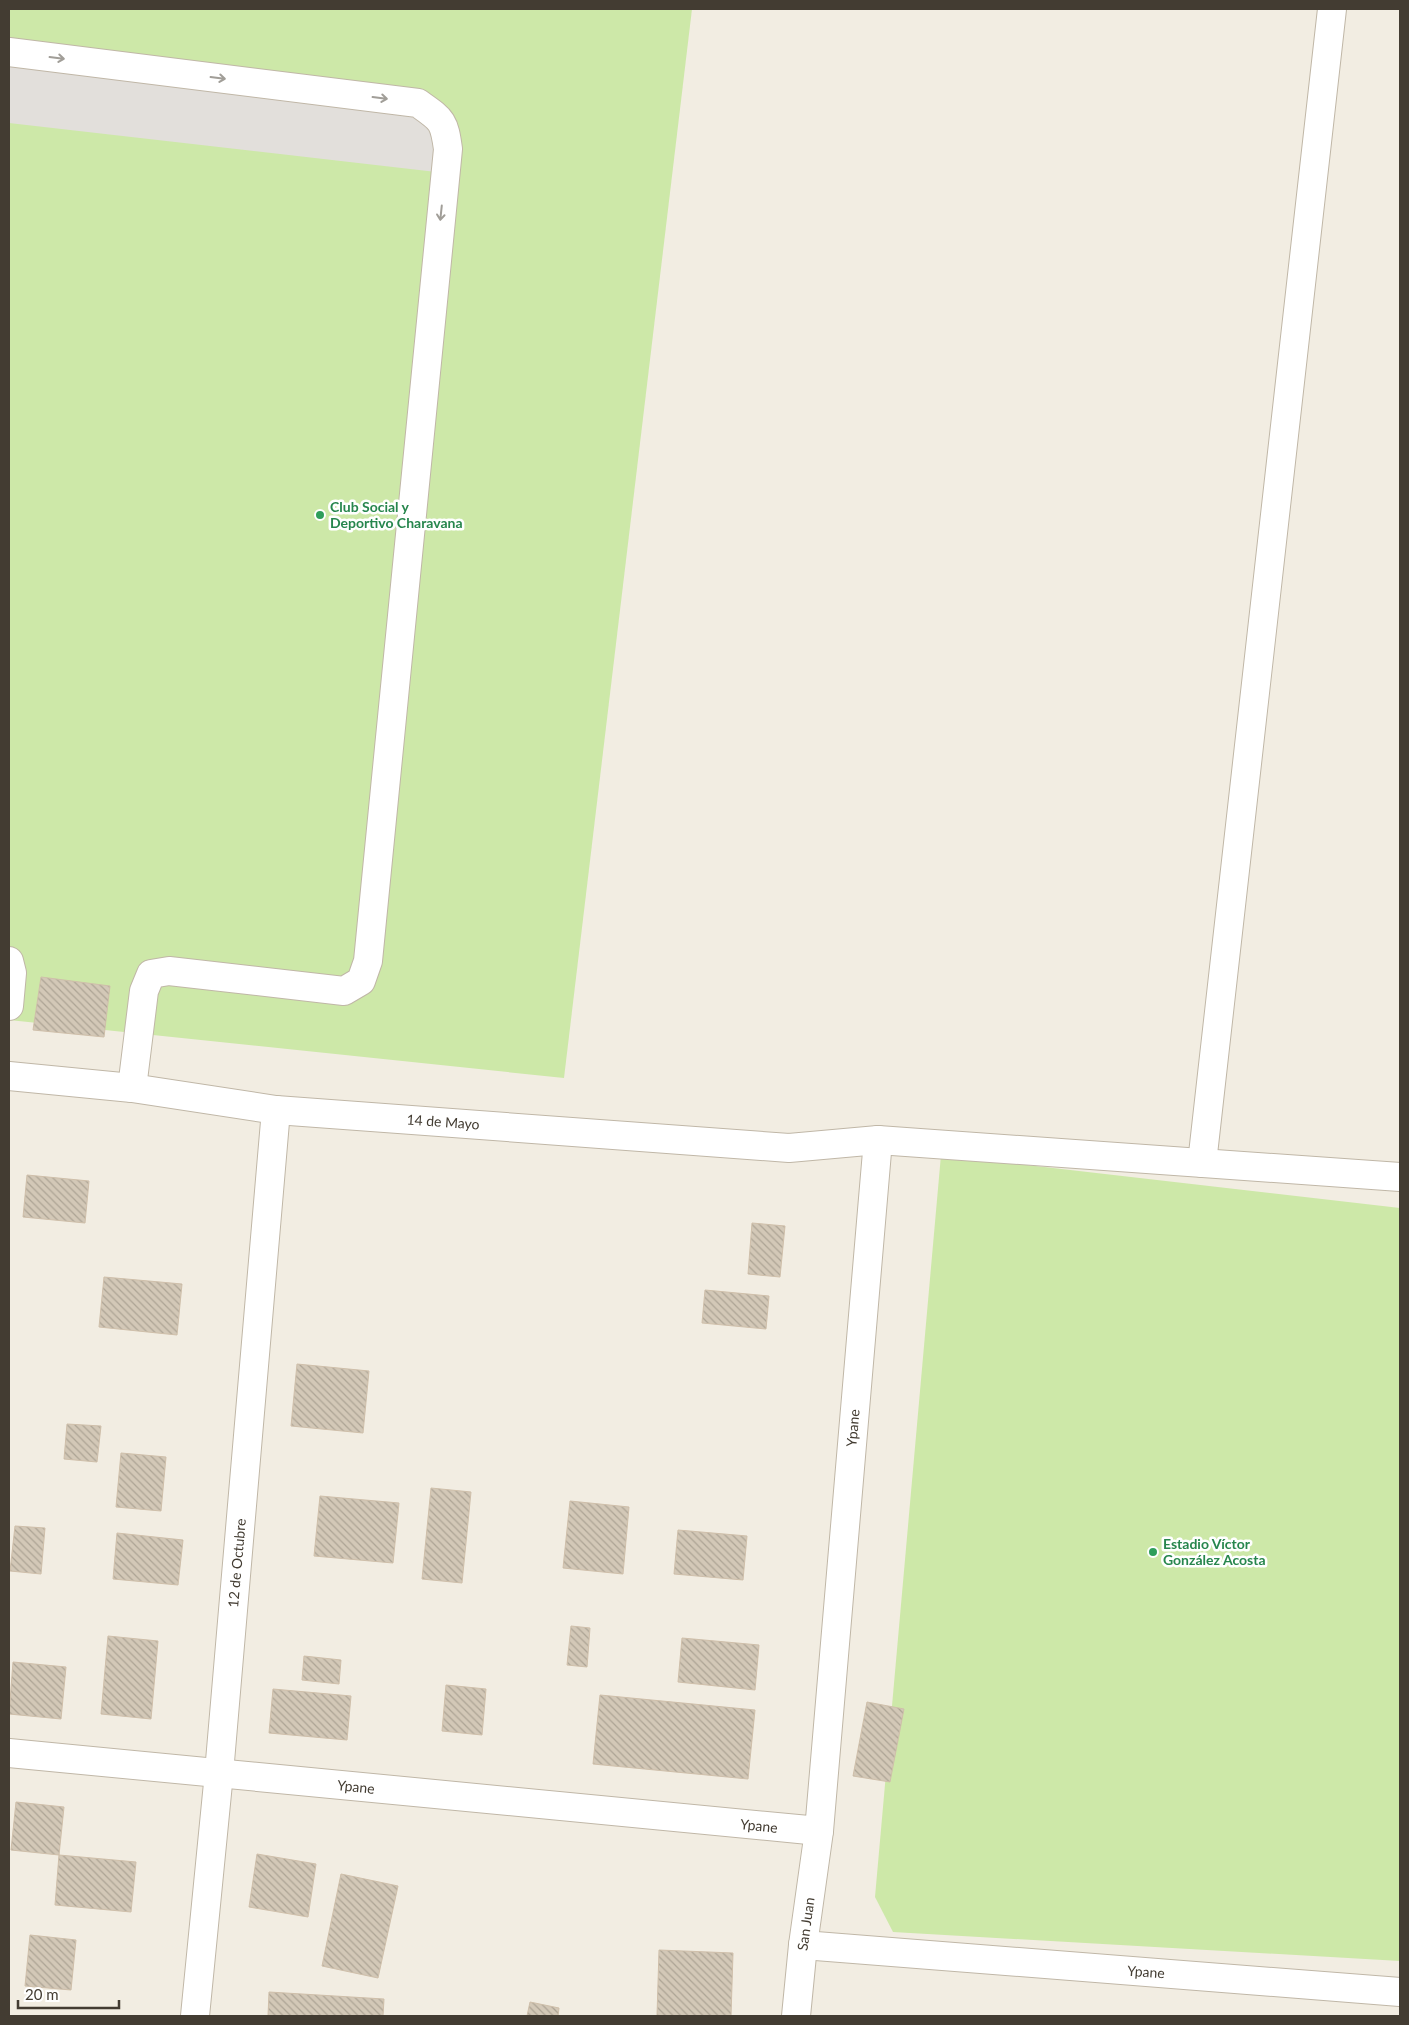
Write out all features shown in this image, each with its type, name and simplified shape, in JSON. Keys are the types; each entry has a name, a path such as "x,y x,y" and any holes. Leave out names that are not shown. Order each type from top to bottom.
{"street":[{"path":"1202,1163 1332,9"},
{"path":"9,52 418,103 434,113 445,126 448,149 368,961 361,981 344,991 169,971 152,974 144,991 132,1088"},
{"path":"9,961 12,973 9,1006"},
{"name":"14 de Mayo","path":"9,1076 132,1088 276,1110 789,1148 878,1140 1400,1178"},
{"name":"12 de Octubre","path":"195,2016 219,1773 276,1110"},
{"name":"Ypane","path":"9,1753 819,1831 878,1140"},
{"name":"San Juan","path":"796,2016 803,1945 819,1831"},
{"name":"Ypane","path":"803,1945 1400,1992"}],"green space":[{"name":"Club Social y Deportivo Charavana","path":"9,9 692,9 564,1078 9,1020"},
{"name":"Estadio Víctor González Acosta","path":"941,1155 1400,1208 1400,1961 893,1932 875,1897"}],"shaded area":[{"path":"9,52 433,113 445,173 9,123"}],"building":[{"path":"41,977 110,986 104,1037 33,1030"},
{"path":"27,1175 89,1181 85,1223 23,1217"},
{"path":"752,1223 785,1226 780,1277 748,1274"},
{"path":"104,1277 182,1284 177,1335 99,1327"},
{"path":"705,1290 769,1296 766,1329 702,1323"},
{"path":"297,1364 369,1371 363,1433 291,1426"},
{"path":"67,1424 101,1426 97,1462 64,1459"},
{"path":"121,1453 166,1457 161,1511 116,1507"},
{"path":"431,1488 471,1492 462,1583 422,1579"},
{"path":"320,1496 399,1503 393,1563 314,1556"},
{"path":"570,1501 629,1507 623,1574 563,1568"},
{"path":"15,1526 45,1528 41,1574 10,1571"},
{"path":"678,1530 747,1536 743,1580 674,1574"},
{"path":"117,1533 183,1540 178,1585 113,1579"},
{"path":"571,1626 590,1628 587,1667 567,1665"},
{"path":"108,1636 158,1641 151,1719 101,1714"},
{"path":"682,1638 759,1645 755,1690 678,1682"},
{"path":"304,1656 341,1660 339,1684 302,1680"},
{"path":"13,1662 66,1667 61,1719 9,1714"},
{"path":"446,1685 486,1689 482,1735 442,1731"},
{"path":"273,1689 351,1696 347,1740 269,1733"},
{"path":"600,1695 755,1710 748,1779 593,1764"},
{"path":"867,1702 904,1709 890,1782 853,1776"},
{"path":"16,1802 64,1807 59,1855 11,1850"},
{"path":"257,1854 316,1864 308,1917 249,1907"},
{"path":"59,1855 136,1862 131,1912 55,1905"},
{"path":"341,1874 398,1886 378,1978 322,1966"},
{"path":"30,1935 76,1940 71,1990 25,1986"},
{"path":"659,1950 733,1953 731,2016 657,2016"},
{"path":"269,1992 384,1999 383,2016 268,2016"},
{"path":"530,2002 559,2008 558,2016 527,2016"}],"place":[{"name":"Club Social y Deportivo Charavana","path":"320,515"},
{"name":"Estadio Víctor González Acosta","path":"1153,1552"}]}
